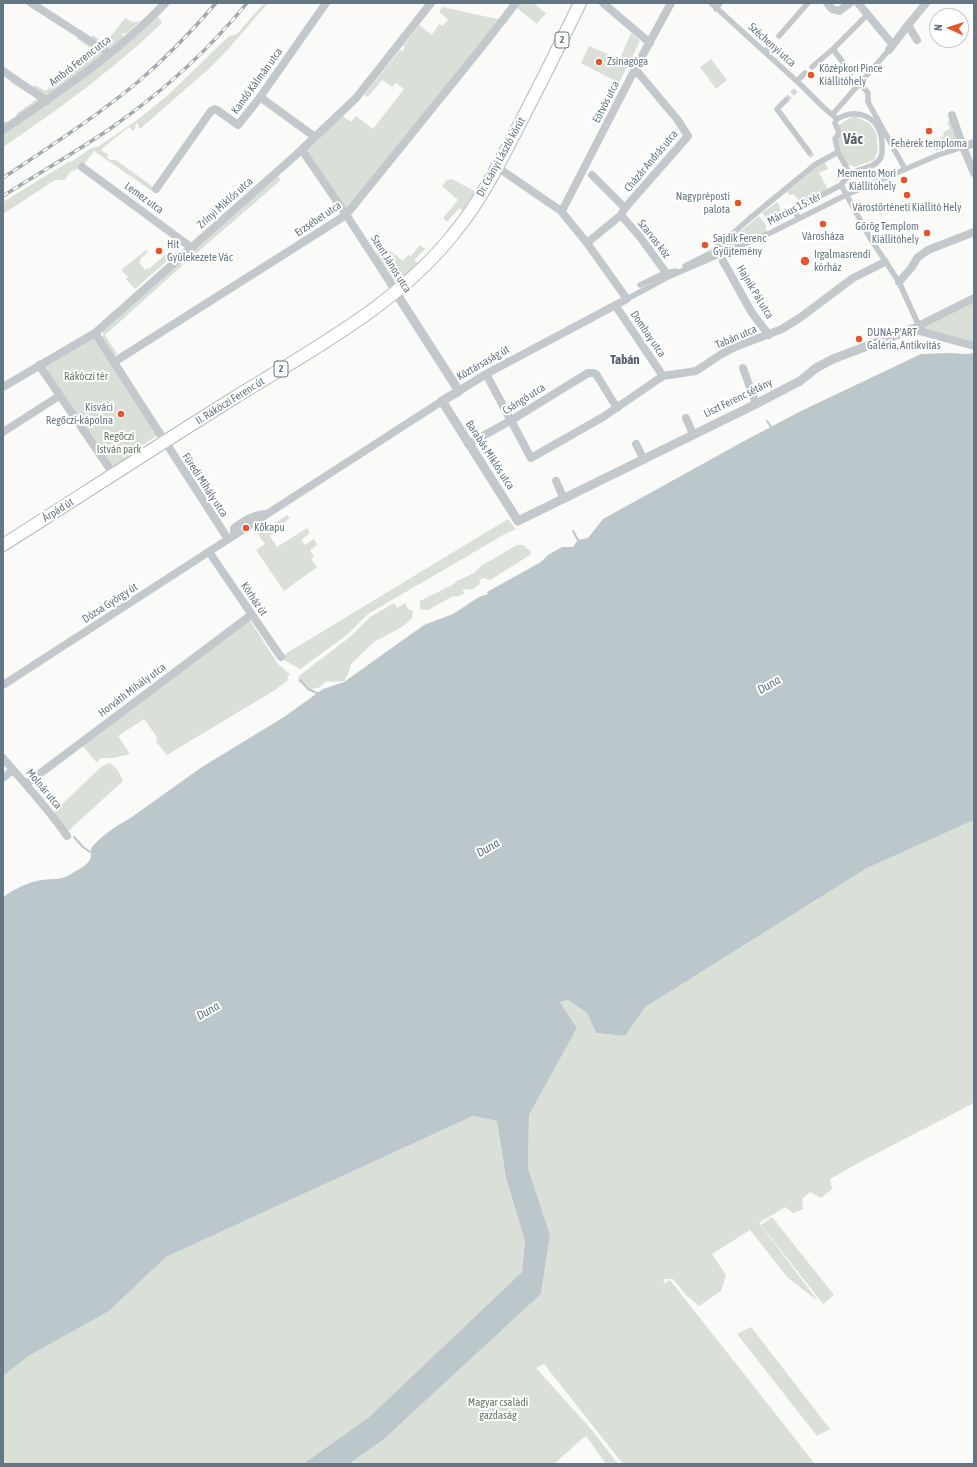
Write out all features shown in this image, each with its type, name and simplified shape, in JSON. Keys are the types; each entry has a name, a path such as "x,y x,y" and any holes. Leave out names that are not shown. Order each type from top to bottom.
{"main road":[{"name":"Dr. Csányi László körút","path":"396,293 421,270 454,234 474,207 497,167 547,71 580,3"},
{"name":"II. Rákóczi Ferenc út","path":"165,442 326,341 396,293"},
{"name":"2","path":"114,475 165,442"},
{"name":"Árpád út","path":"3,545 114,475"}],"street":[{"path":"31,3 109,53"},
{"name":"Ambró Ferenc utca","path":"3,130 47,101 109,53 138,29 164,3"},
{"name":"Kandó Kálmán utca","path":"156,189 211,111 215,109 217,110 238,125 260,97 326,3"},
{"name":"Zrínyi Miklós utca","path":"3,387 95,333 302,150 356,98 431,3"},
{"name":"Erzsébet utca","path":"114,362 346,215 516,3"},
{"path":"603,3 650,42"},
{"name":"Eötvös utca","path":"561,211 671,3"},
{"name":"Széchenyi utca","path":"711,3 765,52 798,85 837,119"},
{"path":"716,9 720,3"},
{"path":"779,36 808,3"},
{"path":"827,3 832,9 839,11 850,3"},
{"path":"858,3 891,48"},
{"path":"832,115 859,82 891,48 926,3"},
{"path":"812,67 833,49 864,18"},
{"path":"908,25 917,40"},
{"path":"765,52 772,44"},
{"path":"833,49 851,73"},
{"name":"Cházár András utca","path":"587,243 623,212 688,136 677,120 635,69"},
{"path":"3,71 47,101"},
{"path":"798,85 806,73"},
{"path":"859,82 868,93 868,102 905,169"},
{"path":"260,97 315,137"},
{"path":"786,100 777,109 809,152"},
{"path":"798,218 795,212 801,206 841,185 850,174 881,158 882,135 877,131 872,119 856,113 844,115 835,122 840,133 835,139 838,152 850,174"},
{"path":"952,116 974,173"},
{"path":"963,147 974,143"},
{"name":"Március 15. tér","path":"722,258 798,218 846,195 905,169 963,147"},
{"name":"Szent János utca","path":"302,150 390,282 459,391"},
{"name":"Március 15. tér","path":"666,273 674,272 711,253 815,161 838,152"},
{"name":"Lemez utca","path":"82,167 192,248"},
{"path":"497,167 561,211 587,243 627,299"},
{"name":"Szarvas köz","path":"585,167 623,212 666,273"},
{"path":"841,185 885,262 899,282 915,327"},
{"path":"899,282 912,267 917,258 928,250 974,232"},
{"name":"Köztársaság út","path":"231,538 486,374 627,299 666,273 722,258"},
{"name":"Hajnik Pál utca","path":"722,258 752,313 769,335"},
{"name":"Tabán utca","path":"510,421 530,458 617,408 663,376 696,371 735,347 782,329 802,317 853,278 885,262"},
{"path":"640,285 666,273"},
{"path":"915,327 974,298"},
{"name":"Dombay utca","path":"615,305 663,376"},
{"path":"915,327 974,346"},
{"name":"Liszt Ferenc sétány","path":"518,521 756,404 800,381 816,368 833,358 915,327"},
{"path":"95,333 165,442"},
{"path":"39,366 114,475"},
{"path":"743,368 756,404"},
{"name":"Csángó utca","path":"468,444 510,421 584,374 590,372 596,374 617,408"},
{"path":"486,374 510,421"},
{"path":"3,432 59,396"},
{"name":"Barabás Miklós utca","path":"442,401 518,521"},
{"path":"686,418 693,434"},
{"name":"Füredi Mihály utca","path":"165,442 231,538"},
{"path":"636,444 644,460"},
{"path":"556,481 564,499"},
{"name":"Köztársaság út","path":"231,538 234,528 251,516 269,513"},
{"name":"Dózsa György út","path":"3,686 231,538"},
{"name":"Kórház út","path":"209,552 281,657"},
{"name":"Horváth Mihály utca","path":"26,784 252,614"},
{"name":"Molnár utca","path":"3,758 50,812 67,836"},
{"path":"3,778 13,770"}],"green space":[{"path":"169,3 171,3 158,17 162,23 124,57 45,118 3,147 3,123 6,121 8,126 19,118 16,114 37,99 10,82 12,79 33,88 35,85 46,91 96,52 77,39 79,36 108,58"},
{"path":"264,3 268,3 212,66 140,129 136,122 135,129 133,131 129,127 101,150 108,155 107,158 116,160 156,189 155,193 94,151 82,167 70,172 65,180 55,180 3,214 3,202 70,161 71,162 90,149 99,146 136,121 168,95 229,36 237,34"},
{"path":"521,3 533,3 546,13 537,24 517,8"},
{"path":"442,7 502,20 349,212 304,147 340,114 351,122 356,116 373,129 404,89 396,83 392,87 382,80 368,97 364,95 400,50 402,51 405,48 403,46 419,25 432,35 439,24 443,26 448,19 439,12"},
{"path":"125,18 132,22 140,21 126,34 122,34 124,37 112,47 108,49 90,39 93,35 105,44"},
{"path":"631,33 640,41 619,83 581,63 589,46 620,59"},
{"path":"711,59 727,80 716,89 700,67"},
{"path":"855,115 856,117 869,123 876,132 878,150 874,160 855,167 846,164 836,141 837,126"},
{"path":"950,120 958,142 936,151 932,141 936,138 938,140 944,136 943,133 950,128 947,122"},
{"path":"824,161 828,169 819,173 828,189 802,203 793,194 790,195 787,192"},
{"path":"277,175 281,180 191,258 188,254"},
{"path":"452,179 478,193 466,213 459,208 447,222 443,218 458,200 442,186 447,180"},
{"path":"777,202 786,218 774,225 769,222 762,213"},
{"path":"759,216 766,225 766,230 770,232 716,255 714,253"},
{"path":"420,245 425,249 414,260 420,265 398,286 376,253 384,246 403,261 408,255 411,256"},
{"path":"181,248 135,289 126,279 128,277 121,270 146,250 148,252 140,259 141,261 139,263 145,270 147,268 149,269 168,252 172,255"},
{"path":"180,262 183,265 105,335 117,354 114,356 101,337 104,335 102,331"},
{"path":"974,298 974,346 924,332 919,326"},
{"name":"Rákóczi tér","path":"95,333 160,434 130,453 127,461 112,471 39,365"},
{"path":"287,515 290,518 274,530 274,533 270,536 277,547 307,528 310,533 301,540 305,545 314,539 317,545 310,550 314,556 311,559 317,567 284,591 256,550 265,544 258,535"},
{"path":"508,519 516,529 368,614 347,635 300,669 284,660 282,656"},
{"path":"517,545 523,545 531,552 530,555 490,580 483,578 479,581 480,584 473,589 462,590 465,593 457,597 453,596 428,610 420,609 420,601 474,573 481,566"},
{"path":"394,603 397,608 405,603 408,609 413,611 412,618 402,627 374,642 351,664 344,681 327,681 318,688 309,689 303,683 298,682 299,676 350,637 370,617"},
{"path":"249,619 278,664 290,674 287,677 288,680 275,690 167,755 156,742 157,737 144,719 118,736 130,754 113,758 100,758 97,763 82,745"},
{"path":"110,763 118,770 123,781 67,832 54,812 102,766"},
{"name":"Magyar családi gazdaság","path":"974,820 974,1103 830,1179 832,1189 821,1198 810,1192 802,1199 803,1209 793,1213 785,1207 759,1223 818,1301 788,1278 750,1230 712,1254 726,1275 721,1291 699,1306 685,1294 673,1279 665,1279 663,1284 670,1280 815,1464 623,1464 544,1364 536,1368 591,1429 618,1464 606,1464 587,1437 583,1438 554,1464 349,1464 384,1439 541,1294 550,1235 528,1168 529,1115 577,1028 560,1002 568,1000 587,1013 596,1033 625,1036 644,1007 867,868"},
{"path":"473,1116 497,1121 506,1178 525,1241 522,1272 369,1417 303,1464 3,1464 3,1376 27,1357 109,1311 166,1257"},
{"path":"772,1217 834,1295 823,1304 761,1225"},
{"path":"751,1327 830,1429 817,1436 737,1334"}],"water":[{"name":"Duna","path":"974,353 974,820 867,868 645,1007 625,1036 596,1033 587,1013 568,1000 560,1002 577,1028 529,1115 528,1168 550,1235 541,1294 384,1439 349,1464 303,1464 369,1417 522,1272 525,1241 506,1178 497,1121 473,1116 166,1257 109,1311 27,1357 3,1376 3,897 26,884 42,880 59,879 70,875 91,859 92,847 104,835 202,767 284,717 323,689 344,682 424,625 453,614 479,597 488,594 487,592 541,562 548,555 562,547 573,547 578,540 588,538 603,519 801,411 921,354"}],"waterway":[{"path":"767,421 771,427"},
{"path":"573,531 578,540"},
{"path":"300,680 308,689 317,693"},
{"path":"74,837 90,852"}],"tunnel":[{"path":"786,100 798,88"},
{"path":"809,152 814,159"}],"railway":[{"path":"3,178 89,119 139,81 179,44 216,3"},
{"path":"3,196 98,137 130,115 166,86 200,54 247,3"}],"place":[{"name":"Zsinagóga","path":"599,62"},
{"name":"Középkori Pince Kiállítóhely","path":"811,75"},
{"name":"Fehérek temploma","path":"929,131"},
{"name":"Memento Mori Kiállítóhely","path":"904,180"},
{"name":"Várostörténeti Kiállító Hely","path":"907,195"},
{"name":"Nagypréposti palota","path":"738,203"},
{"name":"Városháza","path":"823,224"},
{"name":"Görög Templom Kiállítóhely","path":"927,233"},
{"name":"Sajdik Ferenc Gyűjtemény","path":"705,245"},
{"name":"Hit Gyülekezete Vác","path":"159,251"},
{"name":"Irgalmasrendi kórház","path":"805,261"},
{"name":"DUNA-P'ART Galéria, Antikvitás","path":"859,339"},
{"name":"Kisváci Regőczi-kápolna","path":"121,414"},
{"name":"Kőkapu","path":"246,528"}],"district":[{"name":"Vác","path":"853,139"},
{"name":"Tabán","path":"625,360"}],"park label":[{"name":"Regőczi István park","path":"119,443"}]}
